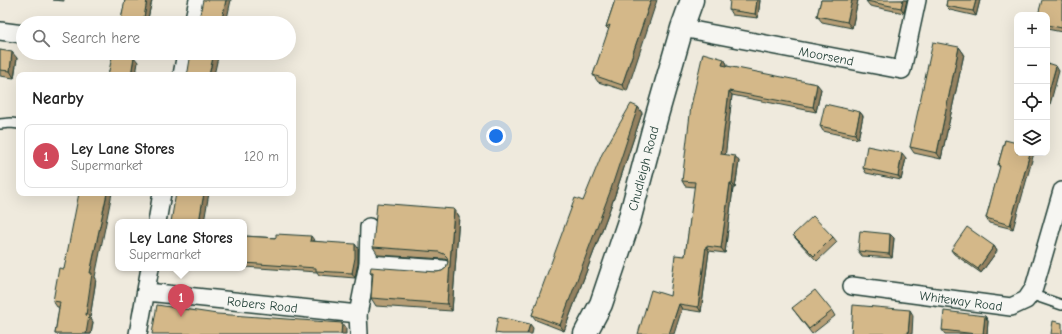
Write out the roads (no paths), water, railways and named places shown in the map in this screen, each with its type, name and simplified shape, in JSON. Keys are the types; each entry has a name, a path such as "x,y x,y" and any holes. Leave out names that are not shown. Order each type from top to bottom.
{"main road":[{"name":"Chudleigh Road","path":"585,334 601,304 629,221 657,115 682,28 692,0"}],"street":[{"path":"195,16 198,0"},
{"name":"Moorsend","path":"682,28 902,70 917,0"},
{"path":"0,31 16,33"},
{"path":"183,72 185,60"},
{"path":"1030,294 1034,288 1062,191"},
{"path":"158,219 161,196"},
{"path":"359,334 358,314 368,264 370,227"},
{"path":"368,264 443,269"},
{"path":"138,334 147,292 150,271"},
{"name":"Whiteway Road","path":"852,286 1011,307 1026,300 1030,294"},
{"name":"Robers Road","path":"147,292 358,314"}],"lane":[{"path":"0,124 16,124"},
{"path":"1030,294 1062,305"}],"place":[{"name":"Ley Lane Stores","path":"181,317"}]}
